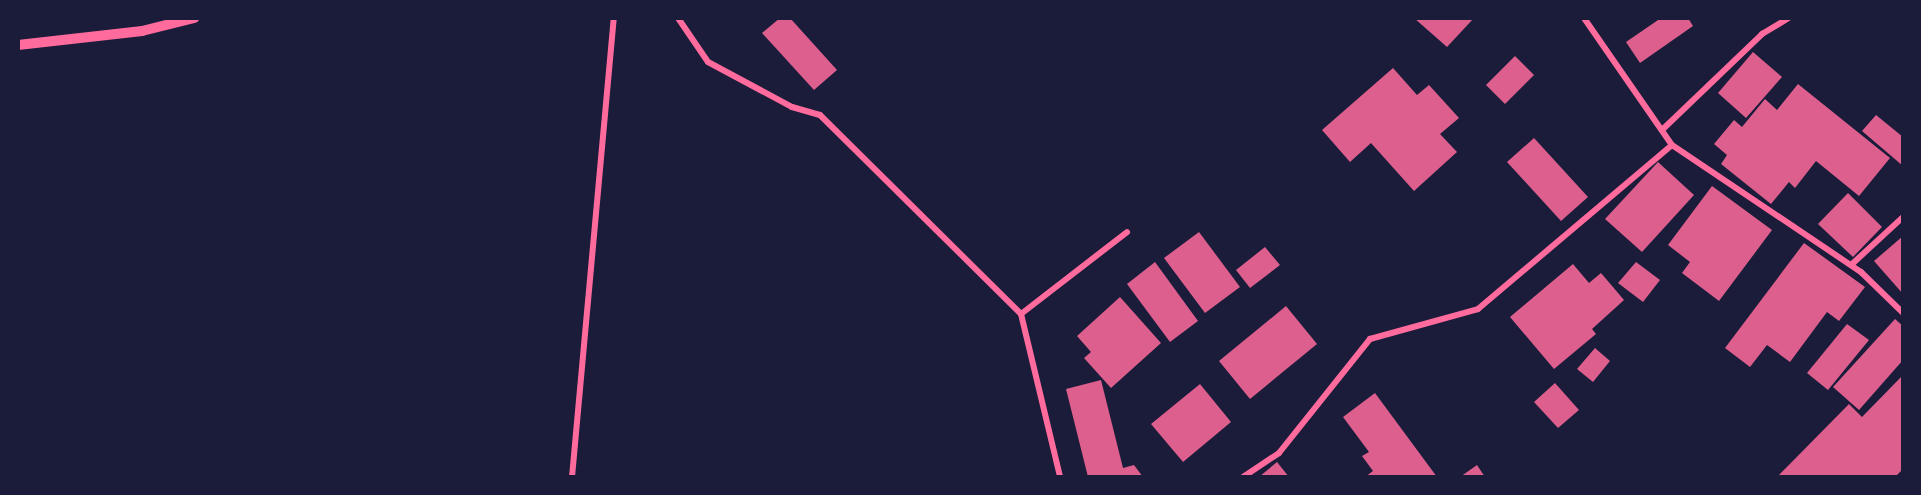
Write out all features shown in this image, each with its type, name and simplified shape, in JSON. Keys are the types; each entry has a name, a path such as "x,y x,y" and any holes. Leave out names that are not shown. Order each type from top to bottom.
{"street":[{"path":"18,45 142,31 194,18"},
{"path":"572,477 614,18"},
{"path":"678,18 708,62 792,107 820,115 1021,314 1060,477"},
{"path":"1584,18 1672,145 1851,265 1903,313"},
{"path":"1662,130 1762,34 1789,18"},
{"path":"1243,477 1279,453 1370,339 1478,309 1672,145"},
{"path":"1851,265 1903,218"},
{"path":"1021,314 1127,232"}],"building":[{"path":"780,18 790,18 837,70 814,90 762,33"},
{"path":"1414,18 1474,18 1447,47"},
{"path":"1661,18 1688,18 1693,26 1640,63 1626,42"},
{"path":"1753,52 1782,77 1746,118 1718,93"},
{"path":"1515,56 1534,75 1505,104 1486,85"},
{"path":"1393,68 1417,95 1429,85 1459,118 1440,134 1457,152 1414,191 1371,143 1350,162 1322,130"},
{"path":"1798,84 1890,158 1859,196 1816,161 1795,188 1789,182 1771,204 1721,164 1727,155 1714,144 1734,120 1742,127 1765,99 1777,110"},
{"path":"1876,115 1903,137 1903,166 1862,131"},
{"path":"1534,138 1588,197 1561,221 1507,162"},
{"path":"1658,162 1694,195 1642,252 1605,219"},
{"path":"1712,186 1772,230 1719,301 1682,273 1690,262 1668,245"},
{"path":"1848,193 1882,227 1853,257 1818,224"},
{"path":"1199,232 1240,287 1205,313 1164,258"},
{"path":"1903,236 1903,294 1874,261"},
{"path":"1804,243 1865,287 1839,321 1827,312 1790,362 1767,345 1750,367 1725,348"},
{"path":"1265,247 1280,265 1250,288 1236,270"},
{"path":"1155,262 1198,321 1170,342 1127,284"},
{"path":"1636,262 1660,280 1643,302 1618,283"},
{"path":"1573,264 1589,283 1601,273 1624,300 1592,329 1596,334 1554,369 1510,317"},
{"path":"1120,297 1161,343 1111,388 1084,358 1091,352 1077,336"},
{"path":"1286,306 1317,344 1250,399 1219,361"},
{"path":"1895,319 1903,326 1903,360 1859,410 1833,387"},
{"path":"1847,324 1869,340 1828,390 1807,373"},
{"path":"1595,348 1610,361 1593,382 1577,369"},
{"path":"1903,375 1903,469 1895,477 1777,477 1849,404 1862,417"},
{"path":"1101,380 1123,468 1134,465 1143,477 1088,477 1066,389"},
{"path":"1555,383 1579,410 1558,428 1534,402"},
{"path":"1200,384 1231,422 1183,462 1151,424"},
{"path":"1375,393 1437,477 1365,477 1373,471 1362,456 1369,452 1343,417"},
{"path":"1277,462 1289,477 1259,477"},
{"path":"1477,465 1485,477 1460,477"}]}
